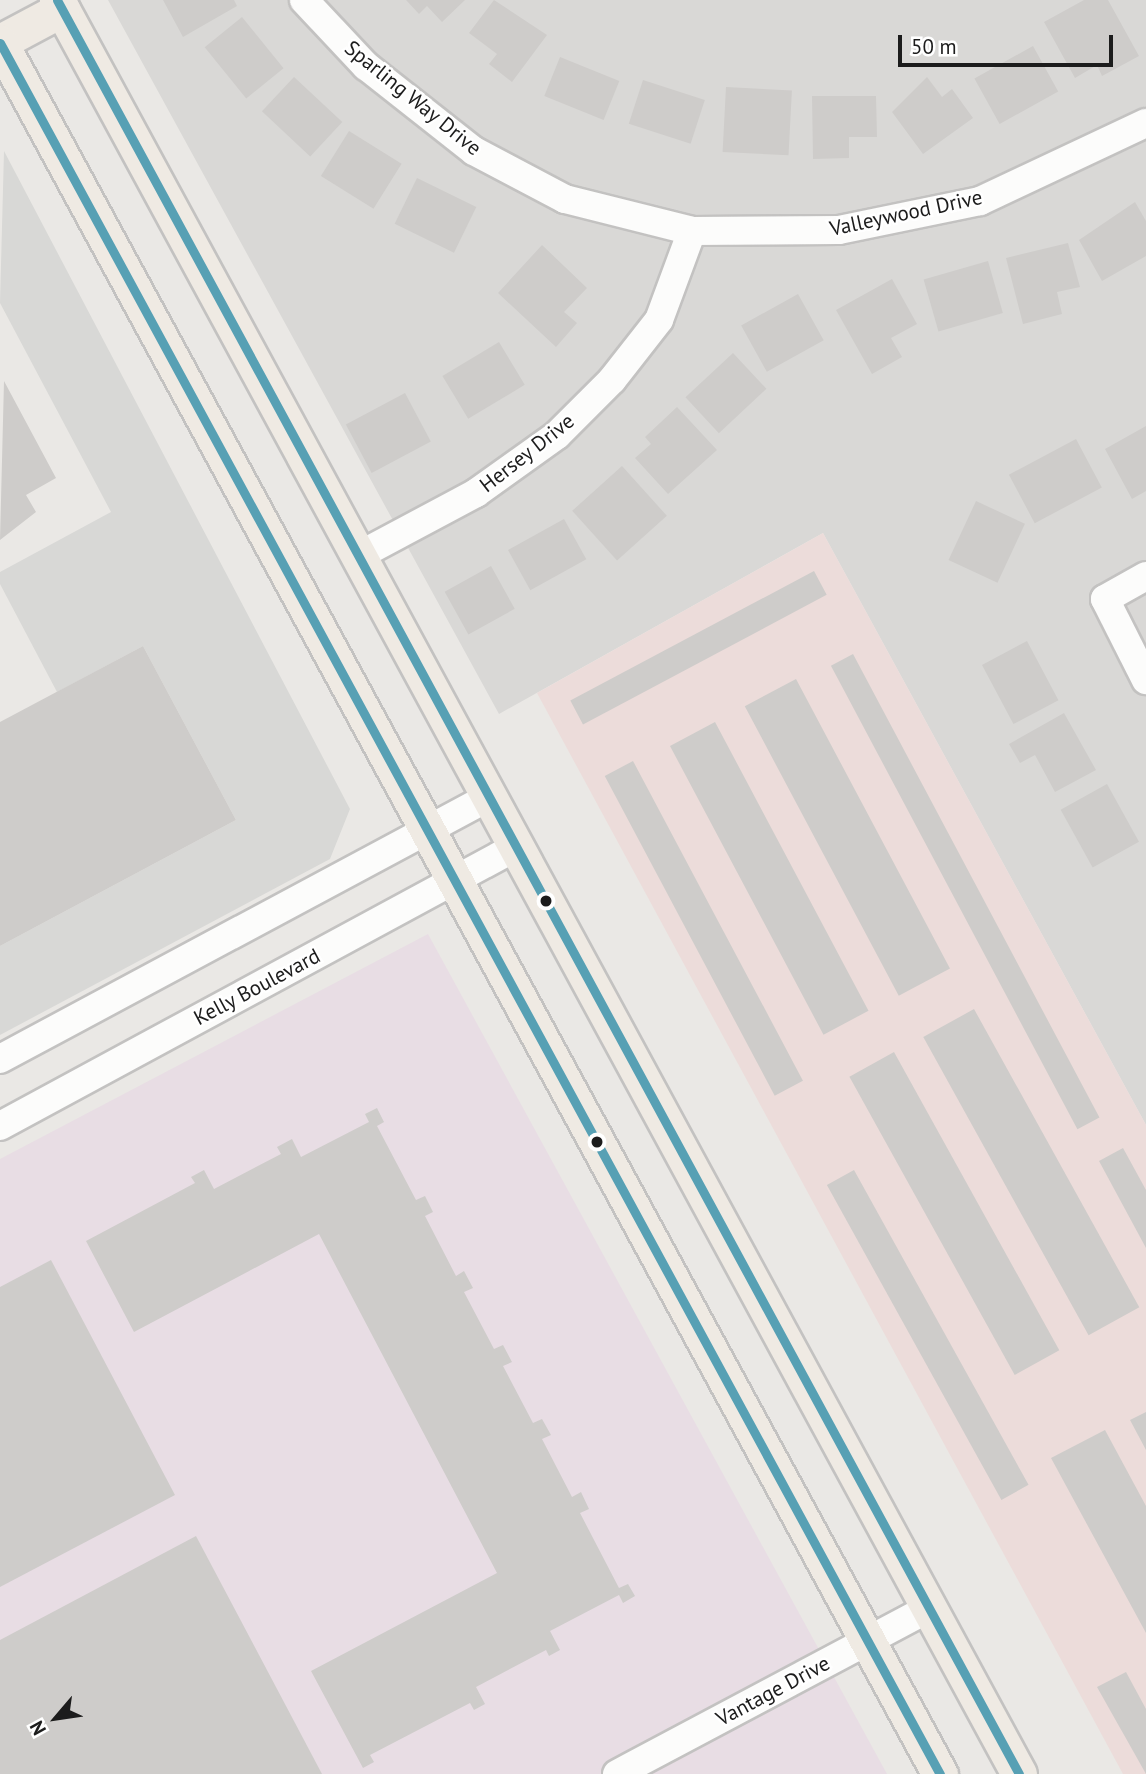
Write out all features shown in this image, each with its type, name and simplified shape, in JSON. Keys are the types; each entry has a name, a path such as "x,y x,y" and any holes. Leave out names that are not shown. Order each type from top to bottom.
{"main road":[{"path":"940,1774 424,832 0,43 60,4 486,798 1019,1774"}],"street":[{"name":"Sparling Way Drive","path":"304,0 366,66 474,150 565,199 692,231"},
{"name":"Valleywood Drive","path":"692,231 839,230 980,201 1146,123"},
{"name":"Hersey Drive","path":"358,556 476,493 557,435 612,380 659,320 692,231"},
{"path":"1146,576 1105,599 1146,680"},
{"path":"0,1059 486,798"},
{"name":"Kelly Boulevard","path":"0,1126 514,848"},
{"name":"Vantage Drive","path":"617,1774 929,1608"}],"shaded area":[{"path":"108,0 1146,0 1146,1125 823,533 499,714"},
{"path":"4,151 350,809 330,859 0,1035 0,946 236,820 143,646 57,692 0,584 0,572 111,512 0,303"},
{"path":"823,533 1146,1125 1146,1774 1123,1774 537,693"},
{"path":"428,934 887,1774 0,1774 0,1159"}],"building":[{"path":"163,0 234,0 237,6 183,37"},
{"path":"406,0 465,0 442,22 427,6 419,14"},
{"path":"494,0 547,35 512,82 489,64 497,54 469,33"},
{"path":"1084,0 1108,0 1139,56 1102,76 1097,65 1075,78 1044,22"},
{"path":"242,17 284,68 246,98 205,47"},
{"path":"1033,46 1058,91 1000,124 974,78"},
{"path":"560,57 619,81 604,120 544,96"},
{"path":"294,77 342,122 310,156 262,111"},
{"path":"927,77 942,97 952,89 973,118 923,154 892,112"},
{"path":"643,80 705,100 691,144 629,124"},
{"path":"726,87 792,90 789,155 723,152"},
{"path":"812,96 876,96 877,137 849,137 849,158 813,159"},
{"path":"349,131 402,164 373,209 321,176"},
{"path":"417,178 476,207 454,253 395,224"},
{"path":"1135,202 1146,221 1146,256 1102,281 1079,240"},
{"path":"1068,243 1080,287 1057,292 1062,314 1023,324 1006,258"},
{"path":"542,245 587,288 564,312 577,323 556,347 498,293"},
{"path":"988,261 1003,313 938,331 924,279"},
{"path":"892,279 917,324 891,338 902,357 872,374 836,310"},
{"path":"798,294 824,340 767,372 741,326"},
{"path":"499,342 525,385 468,419 442,376"},
{"path":"733,353 766,389 719,433 685,397"},
{"path":"4,381 56,478 26,495 36,512 0,540"},
{"path":"405,393 431,442 372,473 346,424"},
{"path":"677,407 717,450 668,494 635,458 651,444 645,437"},
{"path":"1146,426 1146,491 1132,499 1105,449"},
{"path":"1076,439 1102,488 1035,523 1009,475"},
{"path":"622,466 667,516 617,561 572,511"},
{"path":"976,501 1025,524 997,583 949,560"},
{"path":"564,519 586,559 530,590 508,550"},
{"path":"491,566 515,609 468,635 445,592"},
{"path":"814,571 827,595 583,724 570,701"},
{"path":"1027,641 1058,700 1013,724 982,665"},
{"path":"143,646 236,820 0,946 0,722"},
{"path":"853,654 1099,1118 1077,1129 831,666"},
{"path":"796,679 950,969 899,996 745,706"},
{"path":"1064,713 1096,770 1055,792 1035,755 1020,763 1009,744"},
{"path":"715,722 869,1011 823,1035 670,746"},
{"path":"633,761 803,1081 775,1096 605,776"},
{"path":"1107,784 1139,842 1093,867 1061,810"},
{"path":"974,1009 1139,1307 1089,1335 923,1037"},
{"path":"894,1052 1059,1350 1015,1375 849,1077"},
{"path":"377,1108 384,1122 377,1126 416,1200 425,1196 433,1212 425,1216 456,1276 464,1271 473,1288 464,1292 494,1349 503,1345 512,1362 503,1366 533,1423 542,1419 551,1435 542,1439 572,1497 581,1492 589,1509 580,1513 619,1588 628,1584 635,1596 623,1603 619,1595 550,1631 560,1650 549,1656 546,1650 476,1687 485,1704 474,1710 470,1703 370,1755 374,1762 363,1768 311,1671 497,1573 319,1234 134,1332 86,1241 195,1183 191,1177 204,1170 214,1189 281,1154 277,1147 292,1139 301,1157 369,1122 365,1114"},
{"path":"1123,1148 1146,1190 1146,1248 1099,1161"},
{"path":"854,1170 1029,1485 1001,1500 827,1185"},
{"path":"51,1260 175,1495 0,1587 0,1287"},
{"path":"1146,1412 1146,1450 1130,1420"},
{"path":"1105,1430 1146,1506 1146,1633 1051,1458"},
{"path":"196,1536 322,1774 0,1774 0,1640"},
{"path":"1126,1672 1146,1709 1146,1774 1097,1687"}],"transit line":[{"path":"57,0 1019,1774"},
{"path":"0,43 940,1774"}]}
